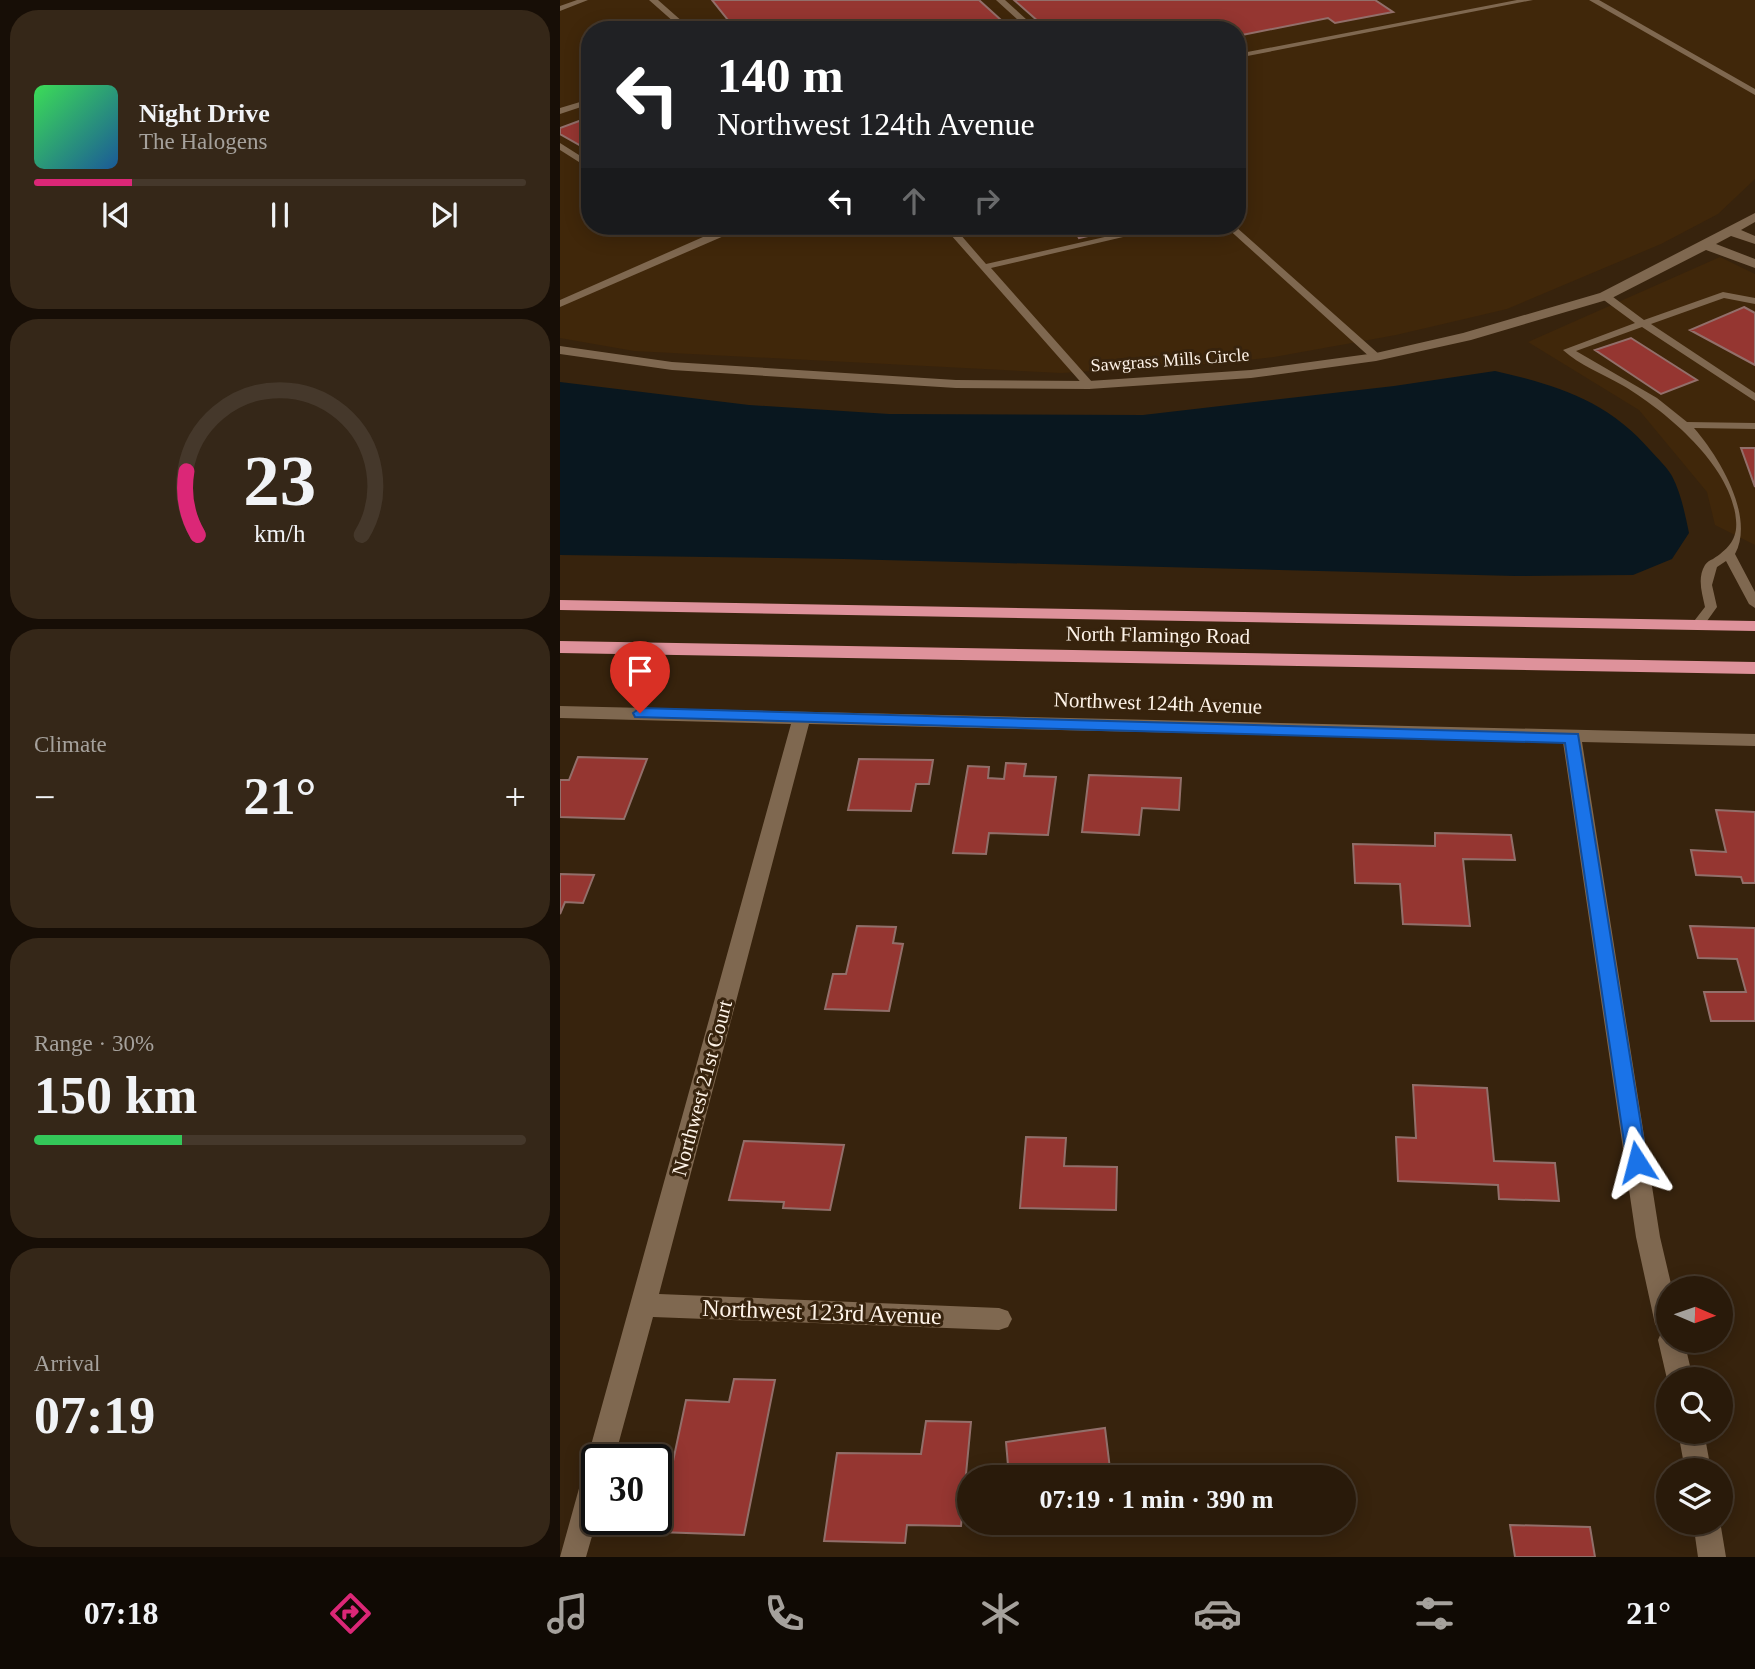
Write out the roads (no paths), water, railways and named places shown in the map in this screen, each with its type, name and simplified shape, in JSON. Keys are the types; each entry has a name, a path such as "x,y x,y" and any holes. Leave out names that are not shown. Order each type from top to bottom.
{"highway":[{"name":"North Flamingo Road","path":"560,605 1755,626"},
{"name":"North Flamingo Road","path":"560,647 1755,668"}],"street":[{"name":"Sawgrass Mills Circle","path":"560,350 672,366 740,372 957,384 1089,385 1197,379 1376,357 1466,337 1605,296 1755,217"},
{"path":"1730,231 1755,240"},
{"path":"1706,245 1755,264"},
{"name":"Northwest 124th Avenue","path":"560,712 802,716 1572,738 1755,740"},
{"name":"Northwest 21st Court","path":"605,1444 802,716"},
{"path":"1572,738 1648,1237 1657,1276"},
{"name":"Northwest 123rd Avenue","path":"644,1305 999,1319"},
{"path":"572,1557 581,1526"},
{"path":"1709,1535 1712,1557"}],"lane":[{"path":"560,9 584,0"},
{"path":"653,0 678,21"},
{"path":"1000,0 1024,21"},
{"path":"1246,54 1529,0"},
{"path":"1593,0 1755,92"},
{"path":"560,111 581,104"},
{"path":"560,146 581,160"},
{"path":"706,235 709,238"},
{"path":"560,304 717,235"},
{"path":"956,235 1089,385"},
{"path":"984,267 1126,235"},
{"path":"1240,235 1376,357"},
{"path":"1697,625 1711,607 1706,585 1711,565 1729,555 1742,536 1739,501 1710,454 1686,425 1665,408 1568,351 1723,295 1755,301"},
{"path":"1605,296 1755,398"},
{"path":"1686,425 1755,426"},
{"path":"1742,536 1755,538"},
{"path":"1729,555 1755,604"}]}
